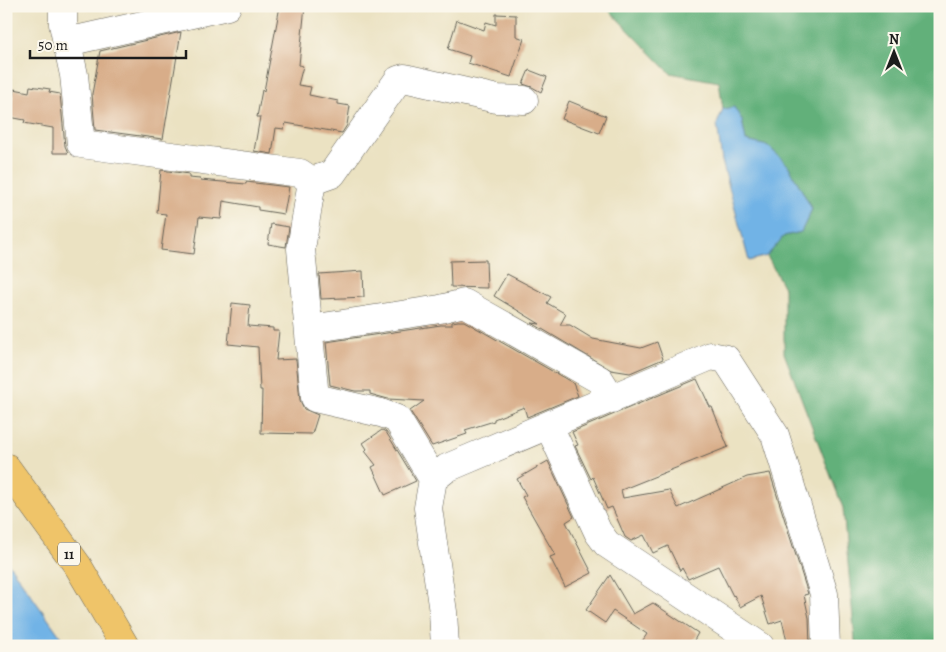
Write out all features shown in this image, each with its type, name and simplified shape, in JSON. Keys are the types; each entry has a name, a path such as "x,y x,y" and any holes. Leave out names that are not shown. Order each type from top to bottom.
{"highway":[{"name":"11","path":"6,467 78,566 125,646"}],"street":[{"path":"64,6 63,24 74,75 81,144 300,173 312,181"},
{"path":"67,42 227,6"},
{"path":"312,181 332,174 398,80 404,78 497,99 524,100"},
{"path":"312,181 301,249 315,398 381,412 397,419 433,479 428,508 443,612 445,646"},
{"path":"310,329 440,309 464,303 600,380 612,399"},
{"path":"433,479 447,468 710,356 726,359 775,435 824,594 826,646"},
{"path":"549,426 598,532 607,544 760,646"}],"green space":[{"path":"605,6 940,6 940,646 858,646 855,641 843,508 784,353 784,288 767,256 784,236 801,232 812,209 788,165 768,146 746,141 742,120 734,108 723,109 719,82 670,73"}],"water":[{"path":"734,107 742,120 746,141 768,146 788,165 812,209 801,232 784,236 767,256 749,261 722,161 717,124 723,109"},
{"path":"6,560 66,646 14,646 6,634"}],"building":[{"path":"280,6 305,6 299,65 303,66 298,85 311,87 309,95 338,101 338,104 350,106 347,125 342,133 286,123 284,129 276,128 272,154 254,151 260,117 257,117 262,90 264,91"},
{"path":"496,14 516,15 516,36 524,39 511,77 468,63 470,56 448,49 457,20 484,30 486,22 496,25"},
{"path":"181,32 163,139 95,130 92,94 100,51"},
{"path":"529,70 547,77 541,92 523,84"},
{"path":"30,86 50,89 49,92 60,94 65,146 68,153 53,153 53,128 24,123 25,120 9,117 14,89 29,92"},
{"path":"569,101 606,116 599,133 562,119"},
{"path":"161,170 189,174 189,178 200,180 246,184 246,182 289,187 284,214 258,210 258,207 223,201 221,219 199,217 194,254 161,250 166,214 157,213"},
{"path":"271,224 289,227 286,247 268,244"},
{"path":"486,260 487,288 451,287 450,261"},
{"path":"363,271 364,297 321,299 319,274"},
{"path":"507,274 551,297 547,303 566,314 560,325 570,325 593,339 641,348 657,342 663,359 630,373 611,370 532,323 540,324 494,296"},
{"path":"232,303 250,305 248,326 273,328 273,331 279,331 276,360 296,359 300,400 304,409 318,415 312,434 261,433 262,390 260,390 258,347 228,344"},
{"path":"464,321 573,383 578,396 527,417 524,407 494,419 494,421 465,430 467,434 432,446 410,411 424,401 388,399 370,394 370,391 355,391 330,385 326,342 452,325 452,322"},
{"path":"697,379 710,407 712,407 728,447 621,490 623,498 669,490 678,508 747,477 770,473 808,594 804,595 809,618 810,646 788,646 782,620 770,624 761,596 740,607 718,566 688,579 682,568 680,571 668,546 653,553 644,535 631,541 625,537 612,507 607,509 593,477 591,479 575,446 578,445 572,432"},
{"path":"382,430 386,432 416,481 385,495 372,467 376,465 365,451 367,449 363,443"},
{"path":"548,461 574,517 566,522 592,573 565,587 550,557 555,555 522,497 526,495 517,479"},
{"path":"610,575 633,614 653,603 698,633 691,646 639,646 647,634 613,611 605,623 586,610"}]}
